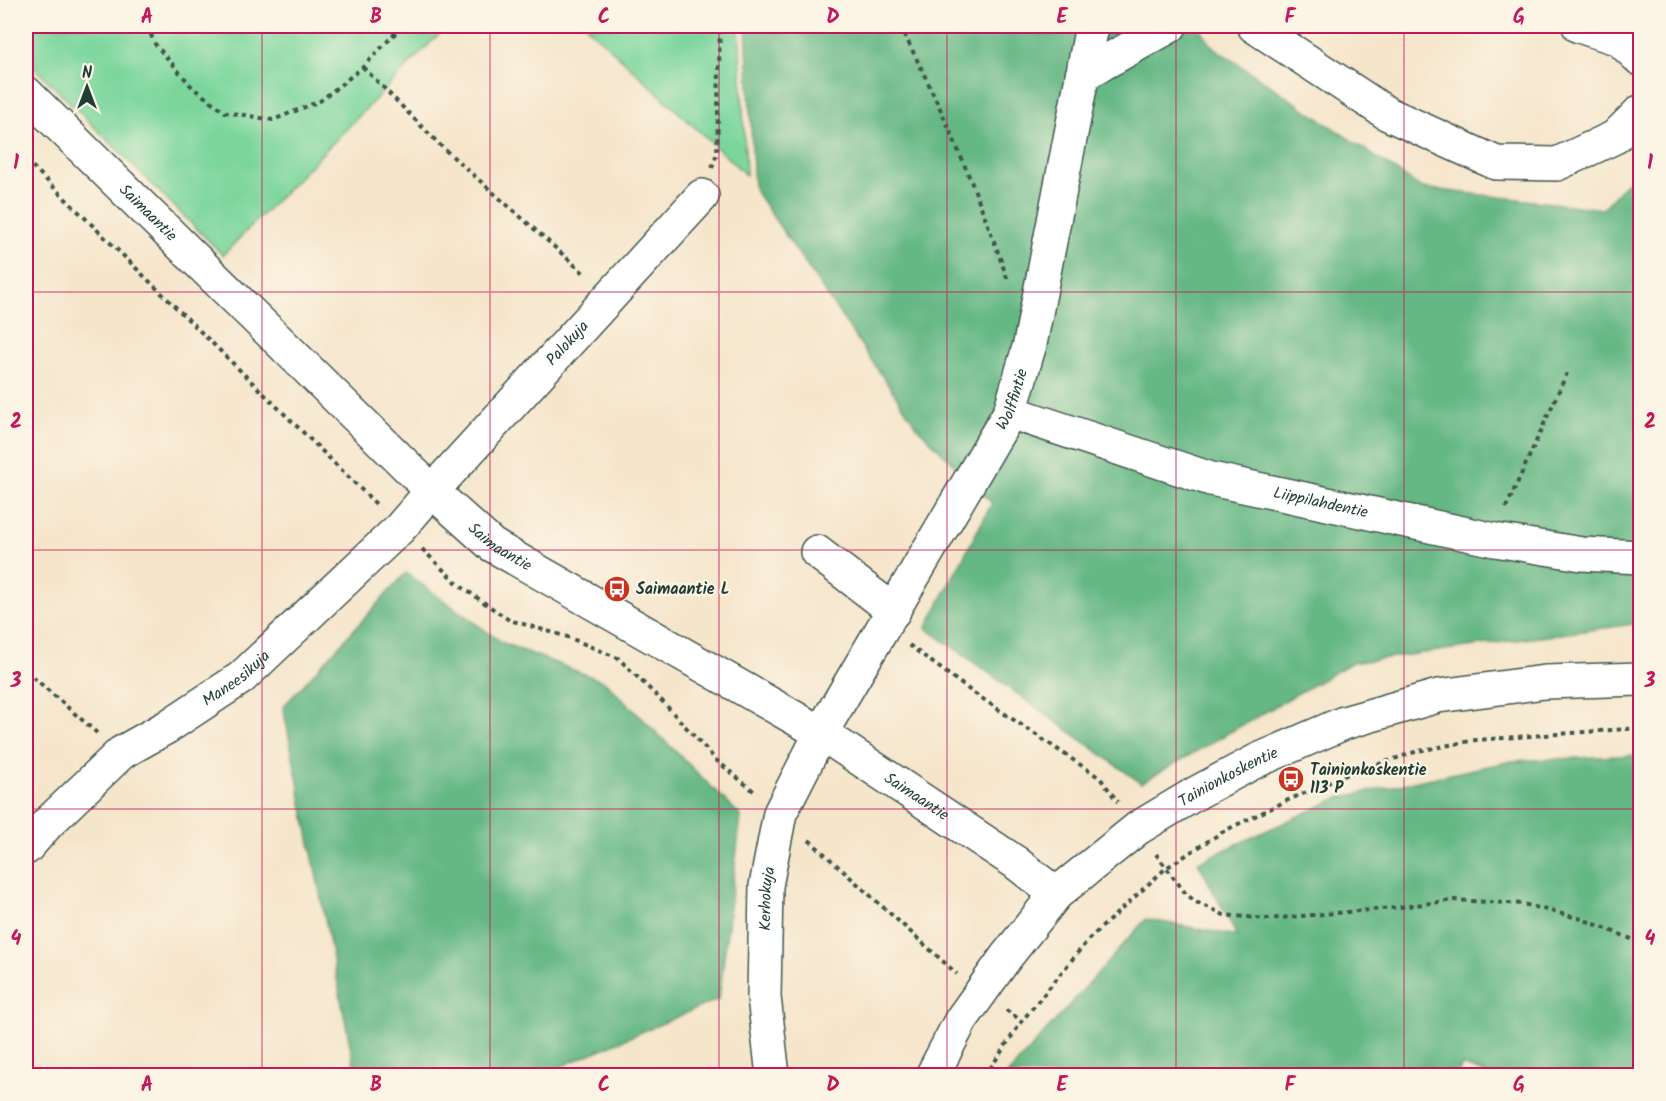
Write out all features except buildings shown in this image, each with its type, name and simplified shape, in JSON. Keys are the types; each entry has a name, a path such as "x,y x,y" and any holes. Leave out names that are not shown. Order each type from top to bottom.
{"street":[{"name":"Wolffintie","path":"821,733 1010,411 1032,333 1092,26"},
{"path":"1082,75 1170,26"},
{"path":"1254,26 1388,114 1496,163 1557,164 1615,137 1641,112"},
{"path":"1579,26 1619,39 1641,58"},
{"name":"Saimaantie","path":"26,93 432,491 492,545 821,733 1015,862 1056,894"},
{"name":"Palokuja","path":"432,491 702,196"},
{"name":"Liippilahdentie","path":"1010,411 1211,479 1495,540 1582,554 1641,557"},
{"name":"Maneesikuja","path":"26,848 48,823 121,753 167,727 241,678 400,528 432,491"},
{"path":"817,552 890,619"},
{"name":"Tainionkoskentie","path":"932,1076 961,1020 1006,957 1056,894 1138,828 1198,792 1256,761 1344,723 1438,696 1545,682 1641,679"},
{"name":"Kerhokuja","path":"773,1076 764,997 765,886 780,813 821,733"}],"path":[{"path":"147,26 155,45 193,88 225,112 273,120 320,101 363,67 402,26"},
{"path":"702,196 717,153 720,26"},
{"path":"900,26 927,78 994,239 1012,291"},
{"path":"363,67 443,148 610,297"},
{"path":"26,160 459,585 509,620 565,636 618,658 663,702 716,760 780,813 844,874 956,974 1022,1022"},
{"path":"1495,540 1507,504 1567,374"},
{"path":"890,619 968,689 1100,778 1186,894 1196,902 1224,915 1268,919 1454,900 1523,904 1582,919 1641,945"},
{"path":"26,671 121,753"},
{"path":"985,1076 1022,1022 1088,940 1166,868 1224,831 1346,775 1418,751 1476,740 1641,728"}],"green space":[{"path":"26,26 447,26 223,255 26,59"},
{"path":"586,26 739,26 746,175"},
{"path":"746,26 1198,26 1213,47 1422,188 1603,209 1640,167 1640,623 1351,663 1141,783 926,628 992,503 918,428 754,189"},
{"path":"406,573 503,643 605,682 741,816 719,999 541,1075 356,1075 283,707"},
{"path":"1640,755 1640,1075 1489,1075 1462,1065 1457,1076 1007,1075 1146,919 1237,936 1198,862 1338,798 1512,761"}],"place":[{"name":"Saimaantie L","path":"617,589"},
{"name":"Tainionkoskentie 113 P","path":"1291,779"}]}
